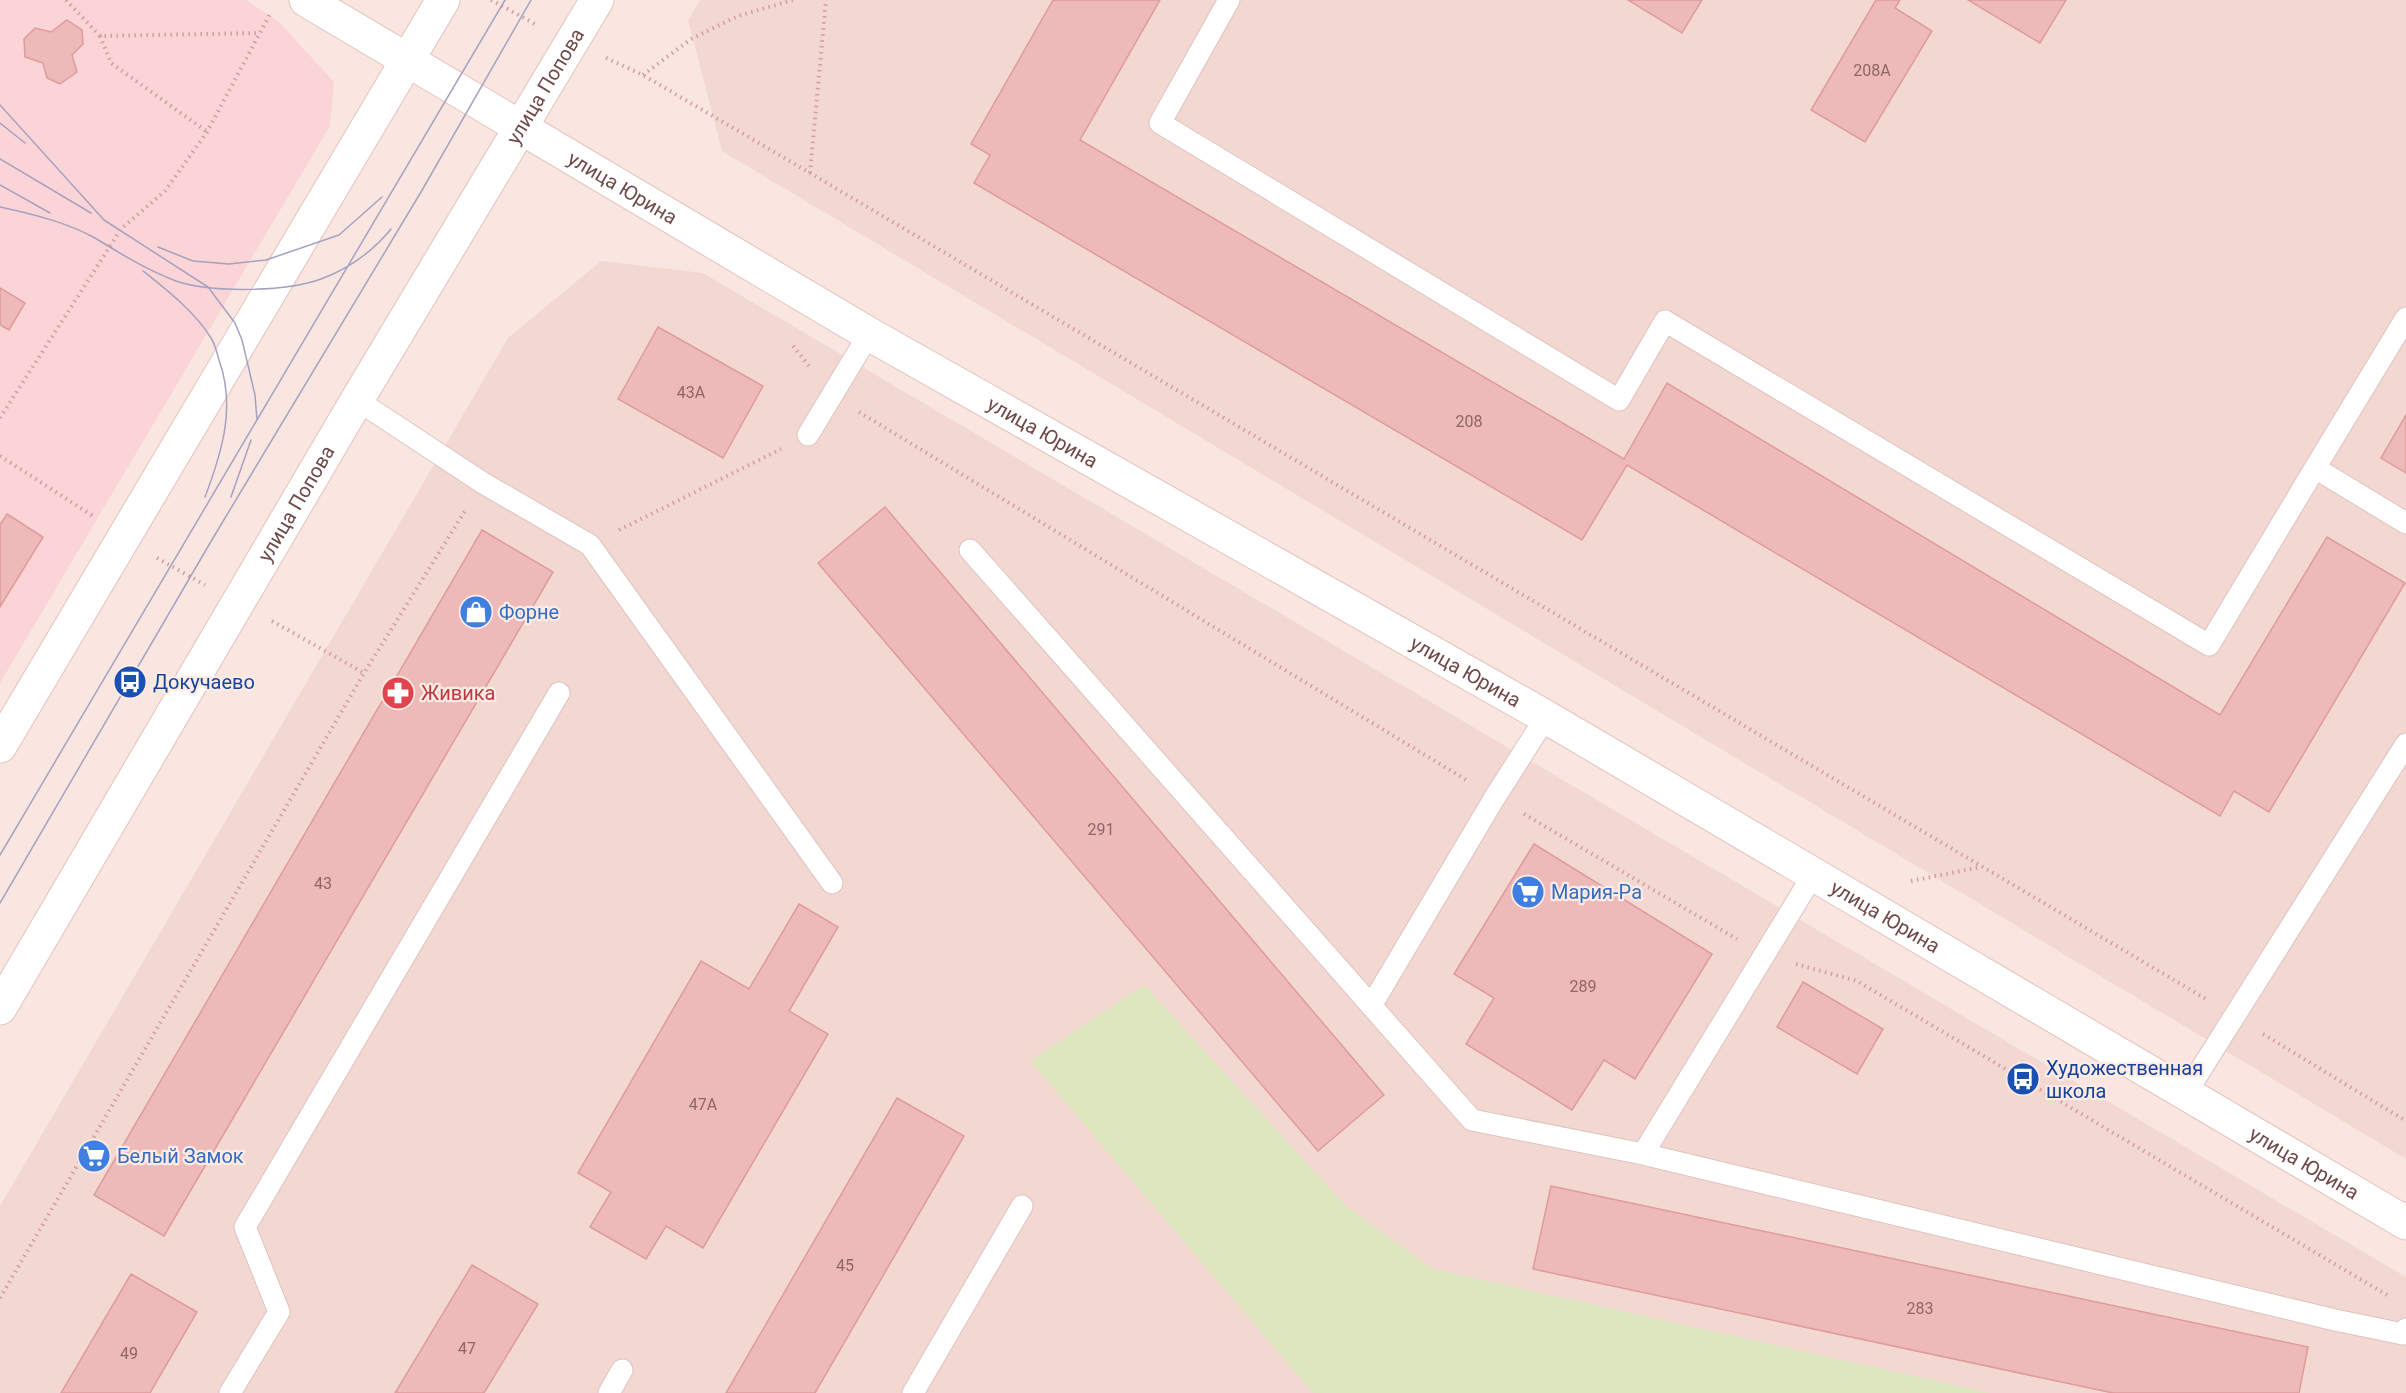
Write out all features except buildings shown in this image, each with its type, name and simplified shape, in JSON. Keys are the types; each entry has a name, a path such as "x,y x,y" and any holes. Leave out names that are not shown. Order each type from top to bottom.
{"main road":[{"path":"306,0 407,61"},
{"path":"0,746 443,0"},
{"name":"улица Попова","path":"0,1008 357,400 597,0"},
{"name":"улица Юрина","path":"407,61 522,126 869,334 1546,717 2406,1223"}],"lane":[{"path":"1229,0 1160,123 1619,399 1665,321 2209,645 2406,318"},
{"path":"808,435 869,334"},
{"path":"357,400 483,483 590,545 831,883"},
{"path":"2315,468 2406,523"},
{"path":"970,550 1472,1120 1643,1154 2335,1320 2403,1334 2406,1329"},
{"path":"230,1393 279,1311 245,1227 559,693"},
{"path":"1371,1006 1495,797 1546,717"},
{"path":"2186,1093 2233,1015 2406,744"},
{"path":"1643,1154 1813,875"},
{"path":"912,1393 1022,1206"},
{"path":"609,1393 622,1370"}],"path":[{"path":"66,0 100,36 111,63 207,132"},
{"path":"491,0 572,42 643,75 2233,1015 2406,1121"},
{"path":"643,75 691,39 738,16 793,0"},
{"path":"810,173 826,0"},
{"path":"0,418 121,229 165,191 207,132 273,8"},
{"path":"100,36 259,33"},
{"path":"794,346 832,396 1495,797 1763,955 1857,981 2396,1300"},
{"path":"590,545 808,435"},
{"path":"0,456 170,566 364,673"},
{"path":"0,1298 364,673 483,483"},
{"path":"1911,881 1982,867"}],"shaded area":[{"path":"0,0 246,0 279,22 334,82 330,126 0,683"},
{"path":"700,0 2406,0 2406,1159 722,151 688,20"},
{"path":"601,261 703,273 2406,1277 2406,1393 0,1393 0,1206 508,338"}],"green space":[{"path":"1144,985 1346,1206 1433,1269 1990,1393 1313,1393 1030,1061"}],"tram line":[{"path":"0,855 505,0"},
{"path":"0,903 213,538 421,192 531,0"},
{"path":"0,105 104,220 208,287 235,323 242,340 255,395 257,420"},
{"path":"0,123 25,143"},
{"path":"0,159 91,213"},
{"path":"0,185 50,213"},
{"path":"158,247 193,261 229,264 266,260 339,235 382,197"},
{"path":"0,207 72,227 165,277 208,288 269,289 321,279 359,258 391,229"},
{"path":"143,271 180,302 204,328 215,346 224,378 227,412 225,429 217,463 205,497"},
{"path":"231,497 251,440"}],"place":[{"name":"Форне","path":"476,612"},
{"name":"Докучаево","path":"130,682"},
{"name":"Живика","path":"398,693"},
{"name":"Мария-Ра","path":"1528,892"},
{"name":"Художественная школа","path":"2023,1079"},
{"name":"Белый Замок","path":"94,1156"}]}
